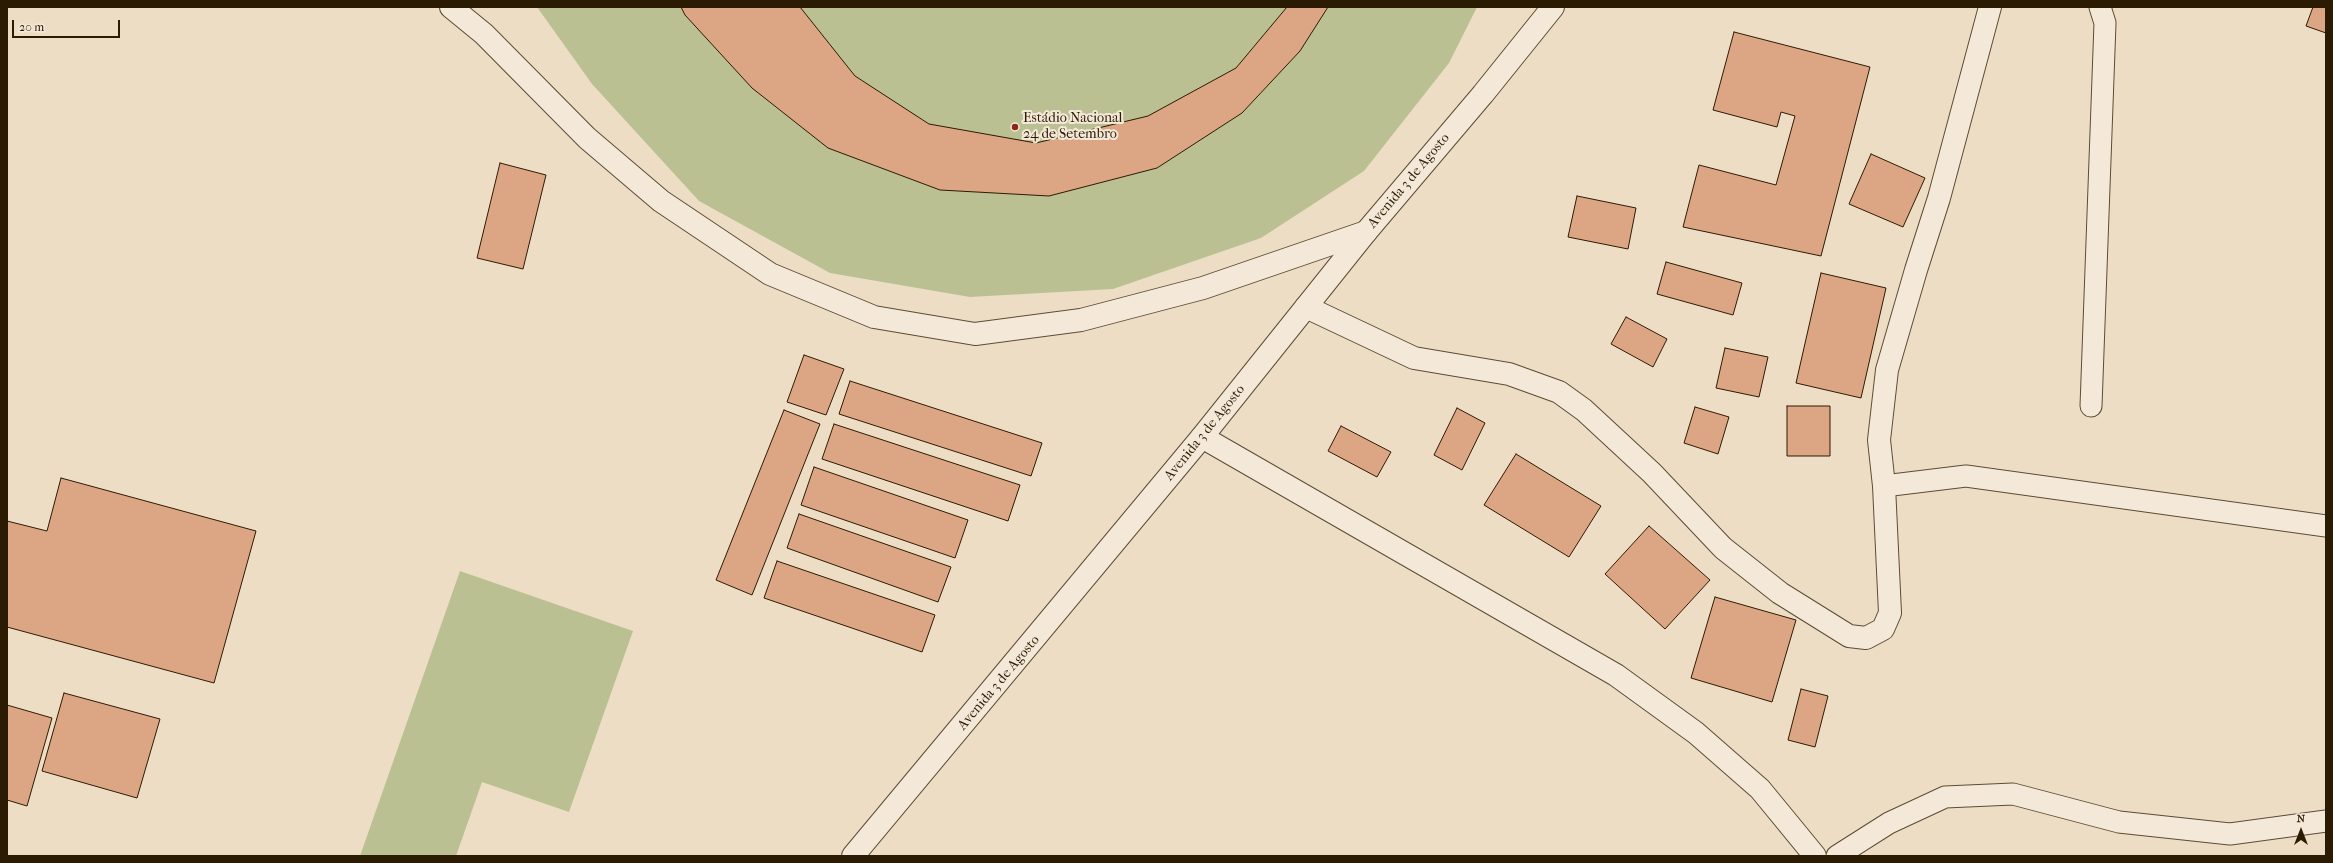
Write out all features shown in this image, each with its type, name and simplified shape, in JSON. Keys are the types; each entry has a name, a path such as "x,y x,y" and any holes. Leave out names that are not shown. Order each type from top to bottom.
{"street":[{"path":"451,7 484,34 587,138 661,201 770,274 874,317 975,334 1081,320 1203,288 1366,232"},
{"name":"Avenida 3 de Agosto","path":"853,856 1202,438 1366,232 1483,94 1553,7"},
{"path":"1306,307 1414,358 1509,374 1559,392 1584,410 1652,473 1723,548 1780,593 1849,636 1866,638 1882,629 1890,613 1884,486 1879,440 1887,370 1939,198 1990,7"},
{"path":"1202,438 1616,675 1696,733 1760,789 1815,856"}],"lane":[{"path":"2091,406 2105,23 2100,7"},
{"path":"1884,486 1966,476 2326,526"},
{"path":"1837,856 1889,823 1945,797 2013,794 2119,822 2230,834 2326,821"}],"green space":[{"name":"Estádio Nacional 24 de Setembro","path":"537,7 1477,7 1449,63 1364,171 1261,238 1113,289 970,297 830,273 699,201 592,84"},
{"path":"460,571 633,631 569,812 482,782 456,856 360,856"}],"building":[{"path":"681,7 800,7 855,76 929,124 1036,143 1148,116 1236,68 1287,7 1328,7 1300,51 1242,113 1157,168 1049,196 940,190 828,148 752,88 685,15"},
{"path":"2313,7 2326,7 2326,33 2306,26"},
{"path":"1734,32 1870,67 1821,256 1683,227 1699,165 1776,185 1795,116 1781,112 1777,127 1713,110"},
{"path":"1871,154 1925,178 1903,227 1849,204"},
{"path":"500,163 546,175 523,269 477,258"},
{"path":"1577,196 1636,208 1628,249 1568,237"},
{"path":"1666,262 1742,283 1733,315 1657,294"},
{"path":"1821,273 1886,288 1861,398 1796,383"},
{"path":"1626,317 1667,339 1653,367 1611,344"},
{"path":"1725,348 1768,357 1759,397 1716,388"},
{"path":"804,355 844,369 826,415 787,402"},
{"path":"850,381 1042,443 1031,476 839,414"},
{"path":"1787,406 1830,406 1830,456 1787,456"},
{"path":"1695,407 1729,417 1718,454 1684,443"},
{"path":"1457,408 1485,423 1462,470 1434,455"},
{"path":"784,410 820,424 752,595 716,580"},
{"path":"834,424 1020,485 1008,521 822,459"},
{"path":"1341,426 1391,452 1377,477 1328,451"},
{"path":"1516,454 1601,506 1569,557 1484,505"},
{"path":"814,467 968,520 955,558 801,505"},
{"path":"61,478 256,531 214,683 7,627 7,521 47,531"},
{"path":"799,514 951,567 938,602 787,548"},
{"path":"1649,526 1710,580 1665,629 1605,574"},
{"path":"777,561 935,615 922,652 764,598"},
{"path":"1715,597 1796,620 1772,702 1691,678"},
{"path":"1801,689 1828,696 1815,747 1788,740"},
{"path":"64,693 160,719 137,798 42,771"},
{"path":"7,705 52,718 27,806 7,800"}],"place":[{"name":"Estádio Nacional 24 de Setembro","path":"1015,127"}]}
